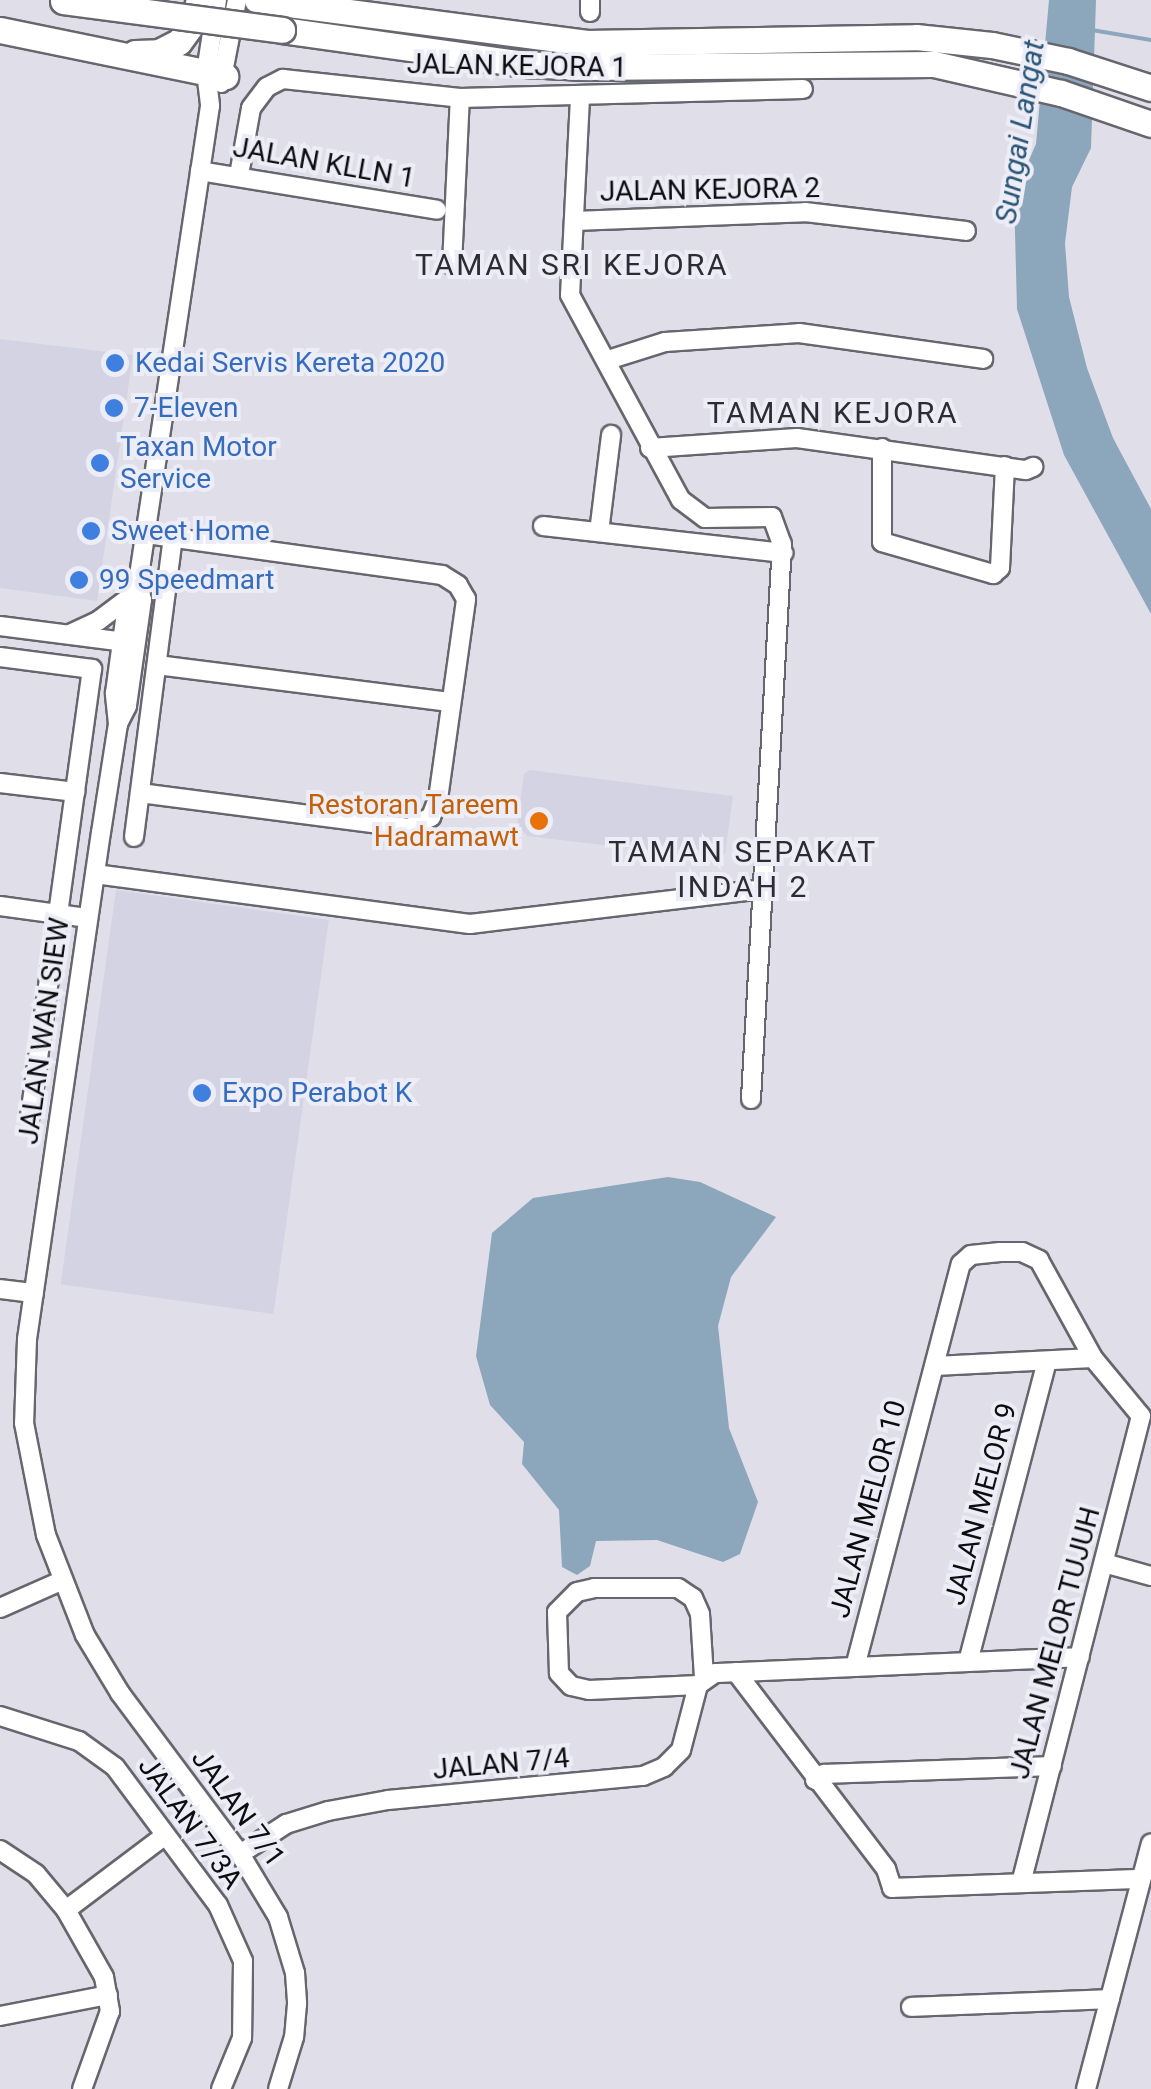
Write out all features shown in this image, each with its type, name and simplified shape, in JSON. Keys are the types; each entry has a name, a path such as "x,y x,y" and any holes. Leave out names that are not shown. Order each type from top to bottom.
{"highway":[{"path":"90,51 145,54 169,47 186,35 199,0"},
{"path":"257,0 586,43 878,37 954,41 1068,61 1151,88"},
{"path":"57,1 524,64 934,64 1061,94 1150,124"},
{"path":"0,30 215,74"}],"street":[{"name":"JALAN WAN SIEW","path":"118,724 127,706 133,591 147,534 215,74 218,0"},
{"name":"JALAN WAN SIEW","path":"215,74 237,0"},
{"name":"JALAN KEJORA 1","path":"239,175 251,108 267,87 283,79 460,98 580,98 803,89"},
{"path":"452,266 460,98"},
{"path":"580,98 570,295 681,500 699,515 772,516 780,532 783,554 751,1099"},
{"name":"JALAN KLLN 1","path":"200,171 438,210"},
{"name":"JALAN KEJORA 2","path":"574,222 805,212 966,232"},
{"path":"608,360 666,342 799,333 983,359"},
{"path":"599,532 611,435"},
{"path":"650,448 797,438 1026,470 1033,467"},
{"path":"882,448 882,542 993,574 998,571 1005,466"},
{"path":"543,526 783,554"},
{"path":"140,793 410,828 431,817 438,799 466,599 458,585 442,575 147,534"},
{"path":"134,838 173,537"},
{"path":"69,634 98,622 133,591"},
{"path":"0,626 129,642"},
{"path":"69,634 102,668 115,693"},
{"name":"JALAN WAN SIEW","path":"61,1581 34,1489 24,1423 34,1293 118,724 115,693 129,642"},
{"path":"0,657 92,669 30,1114"},
{"path":"157,665 450,702"},
{"path":"0,783 75,792"},
{"path":"94,874 470,924 764,889"},
{"path":"0,906 88,918"},
{"name":"JALAN MELOR 10","path":"855,1666 961,1264 971,1255 1000,1252 1022,1252 1039,1260 1093,1358"},
{"path":"0,1289 34,1293"},
{"path":"936,1366 1093,1358"},
{"name":"JALAN MELOR TUJUH","path":"1020,1884 1141,1416 1093,1358"},
{"name":"JALAN MELOR 9","path":"968,1662 1047,1361"},
{"path":"1104,1563 1151,1576"},
{"path":"0,1608 61,1581"},
{"name":"JALAN 7/1","path":"61,1581 85,1635 120,1693 240,1854 278,1917 295,1973 294,2037 278,2089"},
{"path":"705,1678 700,1614 693,1598 678,1588 594,1588 576,1592 557,1612 559,1674 571,1686 589,1690 705,1678 736,1672 1080,1656"},
{"path":"736,1672 886,1869 892,1888 1142,1879"},
{"name":"JALAN 7/4","path":"240,1854 286,1824 328,1810 388,1800 643,1776 664,1767 681,1750 705,1678"},
{"name":"JALAN 7/3A","path":"0,1716 79,1741 116,1767 163,1837 218,1905 244,1961 242,2038 221,2089"},
{"path":"815,1780 824,1774 1052,1766"},
{"path":"66,1910 163,1837"},
{"path":"1086,2089 1151,1843"},
{"path":"0,1850 36,1874 66,1910 104,1977 110,2011 82,2089"},
{"path":"0,2016 108,1995"},
{"path":"911,2007 1110,2000"}],"shaded area":[{"path":"1049,0 1096,0 1091,148 1072,187 1065,243 1069,297 1087,368 1113,438 1151,509 1151,614 1064,455 1017,309 1014,194 1036,144"},
{"path":"0,339 133,355 97,601 0,588"},
{"path":"530,770 733,796 725,854 711,858 527,836 517,824 524,774"},
{"path":"116,890 329,920 274,1314 61,1284"},
{"path":"668,1177 700,1182 776,1217 731,1277 718,1326 729,1428 758,1502 740,1554 723,1562 657,1540 596,1541 590,1566 577,1575 562,1567 559,1510 522,1464 524,1442 490,1405 476,1356 492,1233 533,1198"}],"waterway":[{"path":"1092,30 1151,40"}],"place":[{"name":"Kedai Servis Kereta 2020","path":"115,363"},
{"name":"7-Eleven","path":"114,408"},
{"name":"Taxan Motor Service","path":"100,463"},
{"name":"Sweet Home","path":"91,531"},
{"name":"99 Speedmart","path":"79,580"},
{"name":"Restoran Tareem Hadramawt","path":"539,821"},
{"name":"Expo Perabot K","path":"202,1093"}],"district":[{"name":"TAMAN SRI KEJORA","path":"572,265"},
{"name":"TAMAN KEJORA","path":"833,413"},
{"name":"TAMAN SEPAKAT INDAH 2","path":"743,869"}],"water label":[{"name":"Sungai Langat","path":"1020,132"}]}
